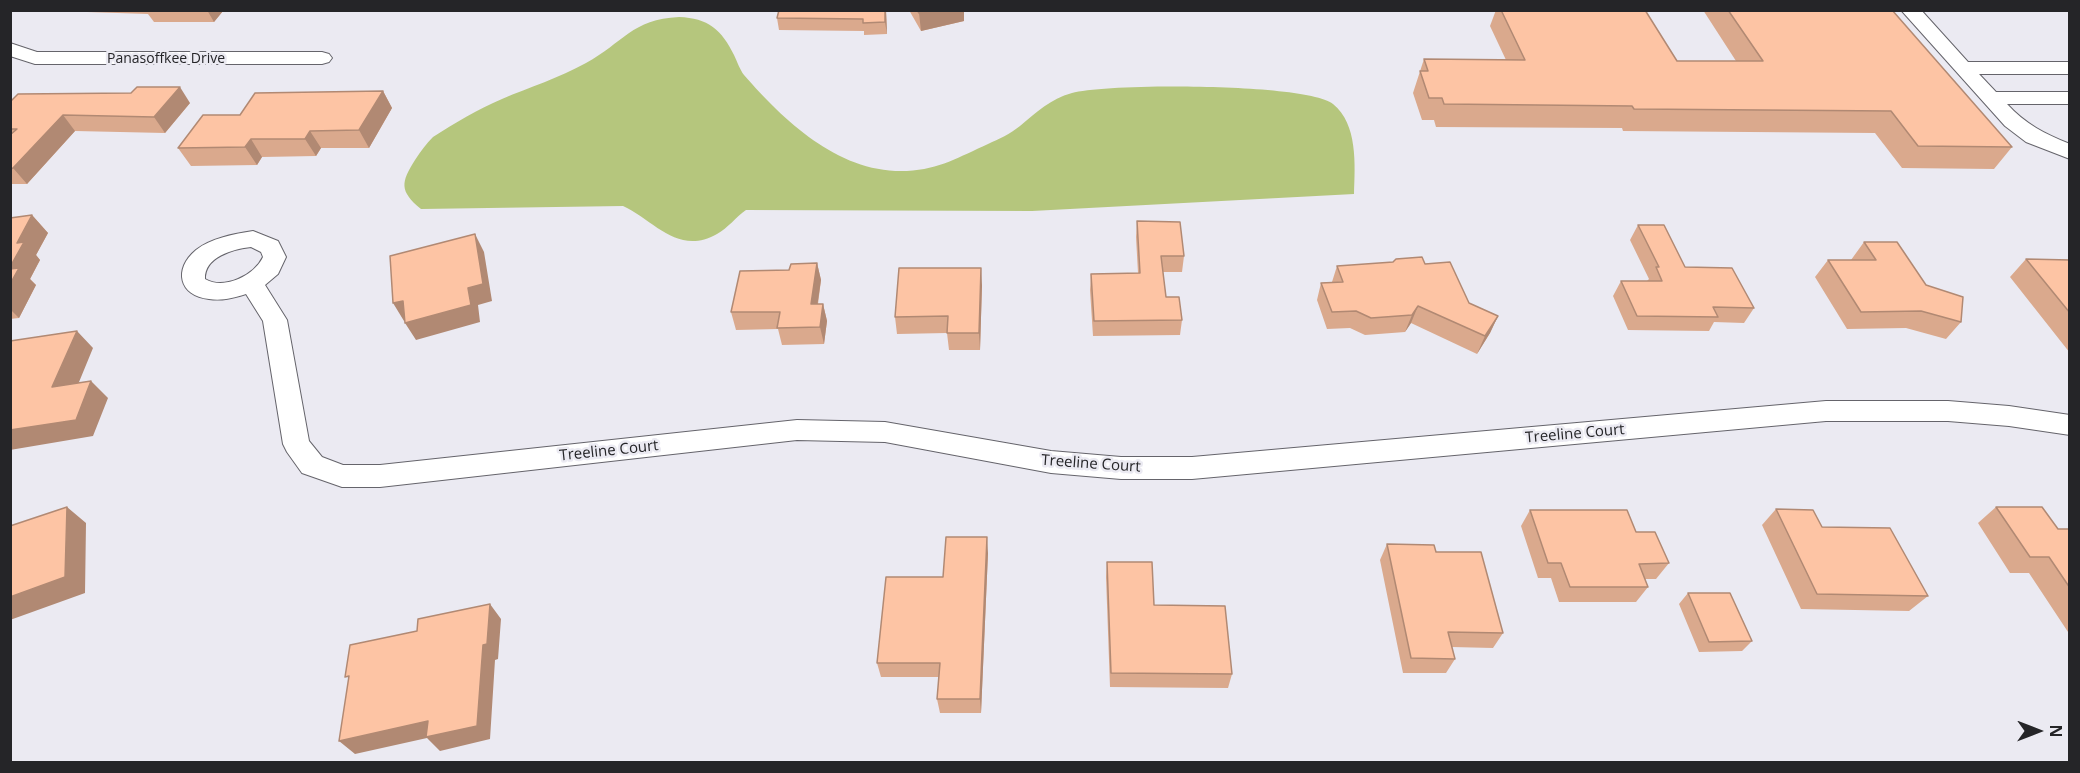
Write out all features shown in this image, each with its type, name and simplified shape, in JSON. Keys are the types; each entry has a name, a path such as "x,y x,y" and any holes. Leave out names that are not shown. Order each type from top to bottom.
{"street":[{"path":"1911,11 2012,122 2033,137 2070,152"},
{"name":"Panasoffkee Drive","path":"10,49 35,58 322,58"},
{"path":"1963,68 2070,68"},
{"path":"1991,98 2070,98"},
{"name":"Treeline Court","path":"251,283 275,320 296,444 312,465 342,476 380,476 797,430 885,432 1051,462 1121,468 1192,468 1826,411 1886,409 1948,411 2019,417 2070,425"}],"green space":[{"path":"679,17 698,20 713,27 729,46 744,75 777,110 816,142 859,164 882,170 907,171 939,165 1004,136 1050,102 1072,93 1163,87 1249,89 1316,97 1333,104 1341,112 1347,122 1353,146 1354,194 1032,211 746,210 717,234 703,240 690,241 667,234 623,206 421,209 409,197 404,186 407,174 433,137 484,107 586,63 639,27 650,22"}],"building":[{"path":"779,10 885,10 885,22 863,23 863,19 777,18"},
{"path":"917,10 933,10 919,13"},
{"path":"1501,10 1645,10 1677,61 1763,61 1728,10 1892,10 2012,147 1918,146 1891,111 1634,109 1632,106 1444,104 1442,98 1429,98 1420,71 1428,71 1424,59 1525,60"},
{"path":"137,87 180,87 154,117 63,115 10,169 10,135 17,129 10,129 10,102 18,94 131,93"},
{"path":"383,91 359,130 310,131 305,139 251,139 245,147 178,148 203,115 240,115 255,93"},
{"path":"32,215 17,243 24,242 10,267 10,218"},
{"path":"1137,221 1180,222 1184,256 1161,256 1166,297 1179,297 1182,320 1094,321 1091,274 1140,273"},
{"path":"1638,225 1664,225 1685,267 1732,268 1754,308 1713,307 1718,317 1637,316 1621,281 1662,281 1656,267 1659,267"},
{"path":"475,234 483,284 468,288 471,305 405,323 403,301 393,303 390,256"},
{"path":"1864,242 1897,242 1926,285 1963,297 1961,322 1921,311 1861,312 1828,260 1876,260"},
{"path":"1422,257 1425,264 1450,262 1469,303 1498,316 1485,336 1418,306 1412,315 1371,318 1356,311 1332,312 1321,283 1343,282 1337,266 1393,262 1396,259"},
{"path":"2026,259 2070,260 2070,313"},
{"path":"817,263 811,304 823,304 820,327 777,328 780,312 731,312 740,271 789,270 791,264"},
{"path":"19,268 10,284 10,269"},
{"path":"899,268 981,268 979,333 947,333 948,316 895,317"},
{"path":"77,331 52,387 91,381 76,420 10,430 10,341"},
{"path":"67,507 65,577 10,597 10,526"},
{"path":"1996,507 2042,507 2058,529 2070,529 2070,588 2049,557 2030,557"},
{"path":"1776,509 1813,510 1822,527 1890,528 1928,596 1817,594"},
{"path":"1530,510 1627,510 1636,532 1655,532 1669,563 1639,564 1648,587 1570,587 1561,563 1548,563"},
{"path":"946,537 987,537 980,699 937,699 940,663 877,663 886,577 943,577"},
{"path":"1387,544 1434,545 1436,552 1481,552 1503,633 1448,632 1455,659 1411,658"},
{"path":"1107,562 1152,562 1154,605 1225,606 1232,674 1111,673"},
{"path":"1688,593 1730,593 1752,641 1709,642"},
{"path":"490,604 487,644 483,645 477,726 426,737 428,721 339,741 349,676 345,677 350,645 417,631 418,619"}]}
